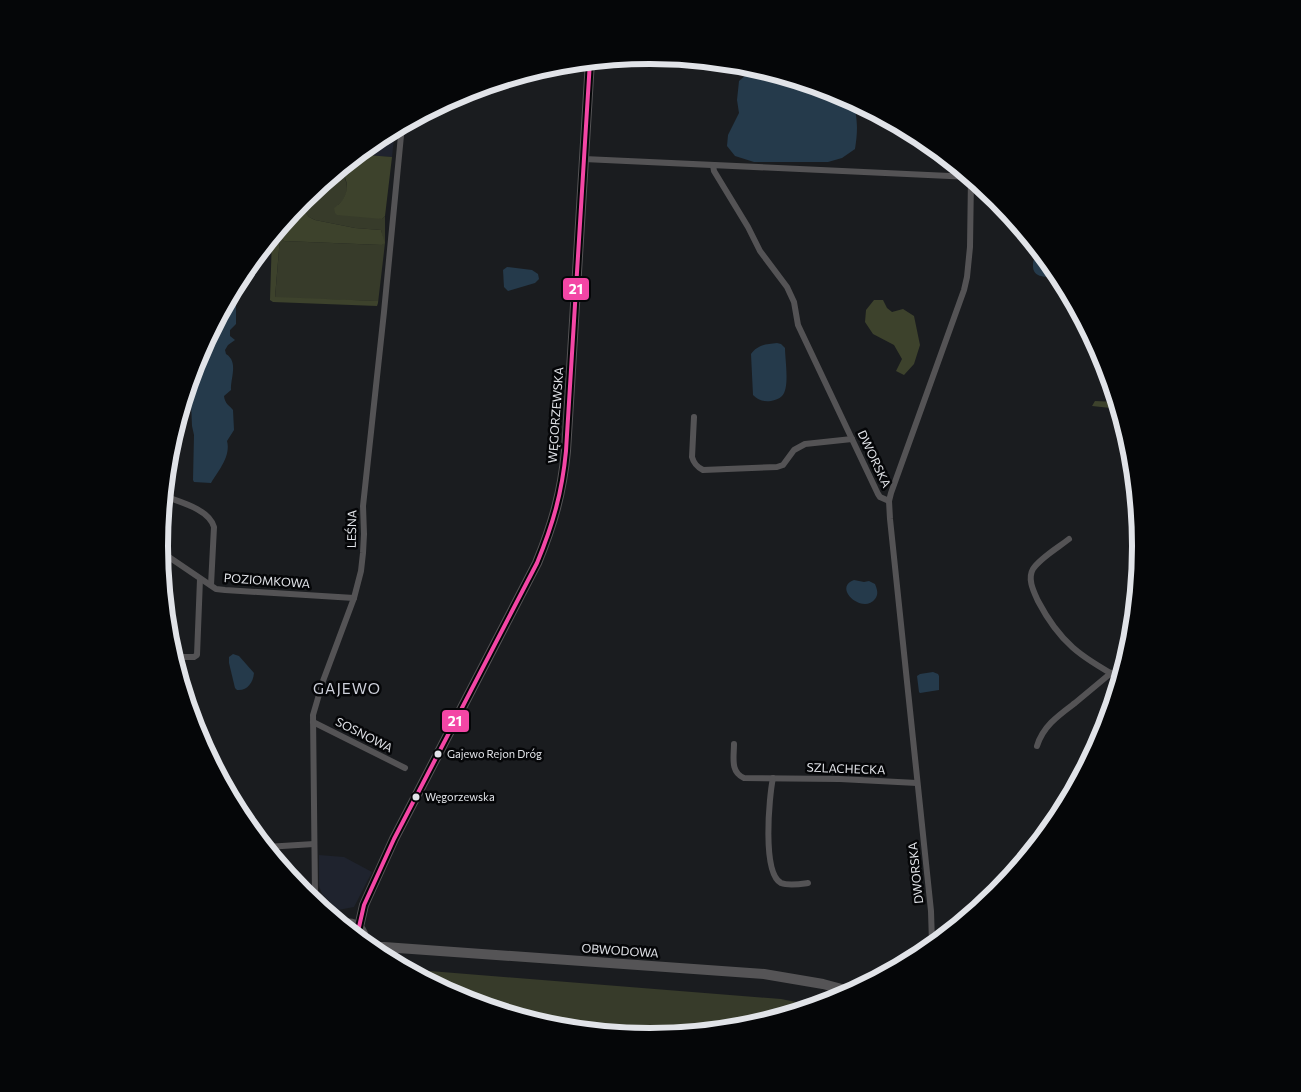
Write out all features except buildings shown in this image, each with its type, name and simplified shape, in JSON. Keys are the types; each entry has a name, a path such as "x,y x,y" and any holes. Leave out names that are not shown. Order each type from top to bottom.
{"main road":[{"name":"WĘGORZEWSKA","path":"351,924 364,905 414,800 537,563 554,516 562,485 566,451 590,68"},
{"name":"OBWODOWA","path":"383,947 764,974 842,989"}],"street":[{"name":"LEŚNA","path":"316,893 313,722 316,703 354,598 361,571 364,534 363,506 401,133"},
{"path":"584,160 960,176"},
{"name":"DWORSKA","path":"713,165 714,170 760,251 787,287 794,302 798,325 880,497 890,502 890,524 931,911 932,937"},
{"path":"890,502 891,492 966,284 970,247 971,186"},
{"path":"694,417 692,457 697,467 703,470 777,467 783,465 794,450 805,444 852,438"},
{"path":"171,498 201,510 213,522 211,585"},
{"path":"1069,539 1048,554 1033,569 1031,574 1032,586 1046,616 1060,635 1086,658 1115,675"},
{"name":"POZIOMKOWA","path":"168,557 216,588 354,598"},
{"path":"182,657 194,657 197,655 200,578"},
{"path":"1037,746 1039,739 1055,718 1112,673"},
{"name":"SOSNOWA","path":"313,722 405,768"},
{"name":"SZLACHECKA","path":"734,744 736,774 744,778 840,779 910,782 917,784"},
{"path":"773,778 770,792 769,850 774,875 782,883 808,884"},
{"path":"273,847 314,844"}],"shaded area":[{"path":"394,139 392,157 368,155"},
{"path":"319,855 344,857 372,872 354,907 338,910 322,894 319,886"}],"green space":[{"path":"368,155 392,157 385,216 382,219 337,215 335,213 334,208 343,200 347,190 346,179 343,174"},
{"path":"343,175 347,191 343,200 338,205 382,219 385,216 385,243 378,303 377,301 275,298 280,238 284,241 382,245 384,243 381,230 355,228 315,220 305,212 309,205"},
{"path":"305,209 305,212 309,217 315,220 355,228 381,230 385,243 382,245 284,241 280,238 275,297 378,301 377,306 273,302 270,300 272,248 288,228"},
{"path":"874,300 883,300 887,308 892,312 903,309 914,316 920,345 914,364 904,375 896,371 902,359 894,345 873,334 865,322 866,310"},
{"path":"1095,401 1110,402 1112,408 1092,406"},
{"path":"421,970 781,999 804,1004 745,1019 713,1024 682,1027 619,1027 556,1019 526,1012 466,992"}],"water":[{"path":"747,74 775,80 806,89 854,109 857,124 855,149 842,158 828,162 754,162 735,156 727,146 728,135 739,113 737,100 739,81"},
{"path":"1036,258 1051,279 1040,276 1035,272 1033,264"},
{"path":"507,267 532,270 538,274 539,279 535,283 508,291 504,287 503,270"},
{"path":"236,300 236,324 230,330 230,336 235,340 225,350 233,366 231,390 224,396 226,403 233,410 234,430 227,441 226,457 211,483 194,482 193,480 194,435 191,401 194,391 205,361"},
{"path":"777,343 785,348 786,387 780,398 763,401 753,395 751,354 759,347"},
{"path":"854,580 869,581 875,584 877,593 875,599 870,603 864,604 852,598 846,589 848,584"},
{"path":"233,654 239,656 254,673 251,683 247,688 241,690 235,688 229,663 229,657"},
{"path":"933,672 939,676 939,690 920,693 917,676"}],"transit line":[{"name":"21","path":"359,927 364,905 394,839 537,563 556,508 566,451 590,68"}],"place":[{"name":"Gajewo Rejon Dróg","path":"438,754"},
{"name":"Węgorzewska","path":"416,797"}],"district":[{"name":"GAJEWO","path":"347,689"}]}
